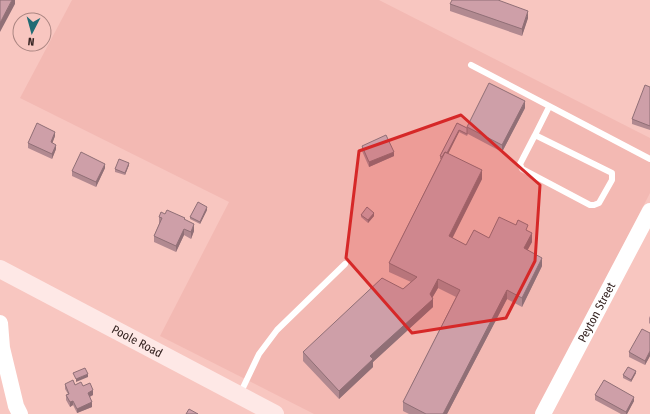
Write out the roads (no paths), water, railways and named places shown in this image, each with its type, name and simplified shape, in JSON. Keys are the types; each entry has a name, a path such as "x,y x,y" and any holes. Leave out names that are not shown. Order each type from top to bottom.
{"main road":[{"name":"Poole Road","path":"0,269 275,414"}],"street":[{"name":"Peyton Street","path":"544,414 650,210"},
{"path":"0,322 2,348 16,406 20,414"}],"lane":[{"path":"471,65 650,159"},
{"path":"535,135 612,173 612,180 599,203 590,205 522,169 520,164 549,107"},
{"path":"240,395 259,354 277,330 345,264"}]}
